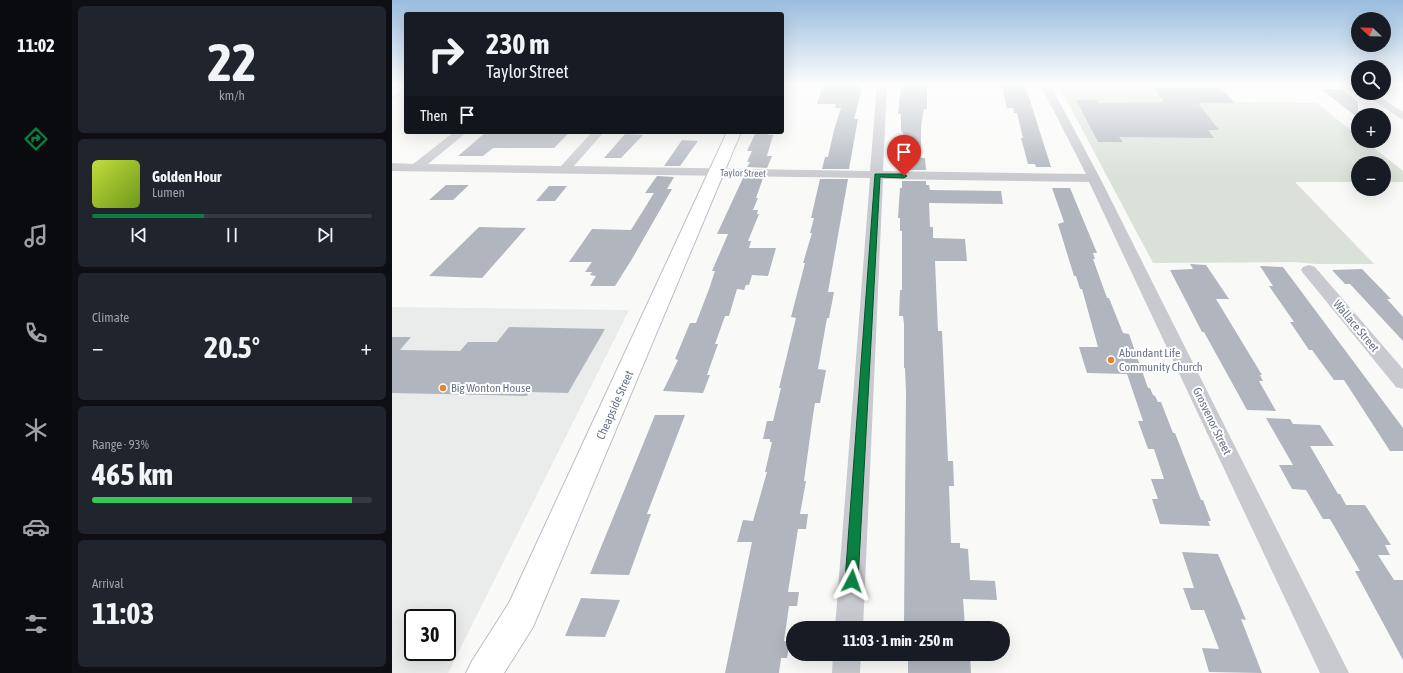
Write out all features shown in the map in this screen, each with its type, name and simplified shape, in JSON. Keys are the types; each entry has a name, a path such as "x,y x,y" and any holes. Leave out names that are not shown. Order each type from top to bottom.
{"street":[{"path":"849,621 880,115"},
{"name":"Grosvenor Street","path":"1061,115 1094,178 1334,673"},
{"path":"416,167 458,134"},
{"path":"564,170 596,134"},
{"name":"Cheapside Street","path":"484,673 521,615 733,134"},
{"name":"Taylor Street","path":"392,167 877,176 1094,178"},
{"name":"Wallace Street","path":"1309,270 1403,382"},
{"path":"846,673 847,661"}],"shaded area":[{"path":"1075,115 1332,115 1351,130 1351,148 1374,148 1384,156 1351,156 1351,182 1295,182 1374,264 1317,264 1294,262 1153,263"},
{"path":"1391,162 1403,171 1403,182 1391,182"},
{"path":"392,307 629,310 456,657 456,609 404,609 404,661 454,661 448,673 392,673"}],"building":[{"path":"839,115 855,115 854,119 858,119 849,169 822,169 825,157 828,157"},
{"path":"901,115 923,115 921,126 921,158 925,158 926,170 903,170 903,132 901,132"},
{"path":"1018,115 1035,115 1051,167 1036,167 1035,164 1028,164 1021,138 1023,138"},
{"path":"1084,115 1208,115 1219,130 1208,130 1214,138 1119,137 1123,142 1098,142"},
{"path":"484,134 568,134 554,148 493,148 483,156 458,156"},
{"path":"625,134 643,135 621,158 604,158"},
{"path":"755,134 773,135 767,156 772,156 767,168 747,167 750,162 747,162 752,151 747,151"},
{"path":"682,140 698,141 680,166 664,166"},
{"path":"657,176 674,177 667,189 672,189 632,259 615,286 590,286 596,276 590,275 592,272 585,272 592,262 569,262 592,229 631,230 654,193 645,193"},
{"path":"743,178 763,178 753,210 758,210 757,214 759,214 748,241 751,241 749,248 776,248 768,276 752,275 749,285 746,285 744,290 737,289 729,316 725,316 715,344 718,344 707,375 710,375 703,393 663,391 678,360 675,359 690,323 696,323 709,289 715,271 712,271 728,234 717,234"},
{"path":"820,179 848,179 828,292 834,292 829,318 827,318 818,369 826,370 820,403 815,403 804,481 806,481 800,514 808,514 806,529 798,529 788,592 799,592 797,606 789,606 784,641 786,641 786,658 781,658 779,673 725,673 752,542 737,542 743,520 753,521 767,472 765,472 772,442 770,442 770,439 763,439 767,421 773,421 781,388 779,388 796,318 791,317 805,263 803,263 812,233 810,233 814,218 811,218"},
{"path":"902,181 926,181 926,185 929,185 930,190 1001,191 1003,204 929,203 930,227 933,227 933,238 965,239 967,261 935,261 938,331 942,331 948,461 953,461 954,486 949,486 951,543 960,543 960,548 968,549 970,580 995,581 997,600 963,599 965,621 904,621 906,392 904,368 904,324 903,316 899,316 900,290 902,290 902,231 900,231 900,218 898,218 900,188 902,188"},
{"path":"446,185 469,185 453,200 429,200"},
{"path":"549,186 567,186 555,201 536,201"},
{"path":"1052,188 1070,188 1097,253 1093,253 1095,259 1093,259 1107,298 1109,298 1123,333 1129,334 1148,388 1150,388 1158,402 1161,402 1173,433 1175,433 1201,500 1203,500 1211,521 1208,521 1210,526 1160,524 1152,499 1158,499 1151,479 1164,479 1154,449 1148,449 1138,421 1143,421 1127,374 1087,373 1079,347 1098,347 1082,289 1080,289 1076,276 1074,276 1058,224 1064,222"},
{"path":"479,227 526,228 482,278 429,276"},
{"path":"1190,264 1206,265 1229,299 1216,299 1262,375 1260,375 1263,381 1259,381 1276,411 1247,410 1204,332 1202,332 1170,270 1193,269"},
{"path":"1260,266 1283,267 1403,428 1403,451 1390,451 1344,380 1334,380 1312,350 1309,350 1290,322 1294,322 1269,286 1273,286"},
{"path":"1362,269 1391,299 1387,299 1403,317 1403,341 1350,284 1345,284 1332,270"},
{"path":"509,327 605,329 568,393 529,392 527,396 392,393 392,337 411,337 400,350 460,351 468,342 497,342"},
{"path":"655,415 685,415 647,514 651,514 629,575 590,574"},
{"path":"1266,418 1290,419 1293,424 1320,425 1334,446 1310,446 1338,494 1340,494 1346,505 1365,505 1391,545 1385,545 1390,555 1378,555 1394,580 1403,580 1403,660 1355,571 1360,571 1330,519 1323,519 1306,490 1292,489 1279,465 1293,465"},
{"path":"1182,552 1218,554 1246,620 1241,619 1262,673 1209,672 1202,648 1219,649 1204,610 1191,610 1183,588 1194,588"},
{"path":"581,598 620,600 605,637 565,636"},
{"path":"908,661 970,661 971,673 908,673"}],"place":[{"name":"Abundant Life Community Church","path":"1111,360"},
{"name":"Big Wonton House","path":"443,388"}],"route":[{"path":"852,581 877,176 904,176"}]}
